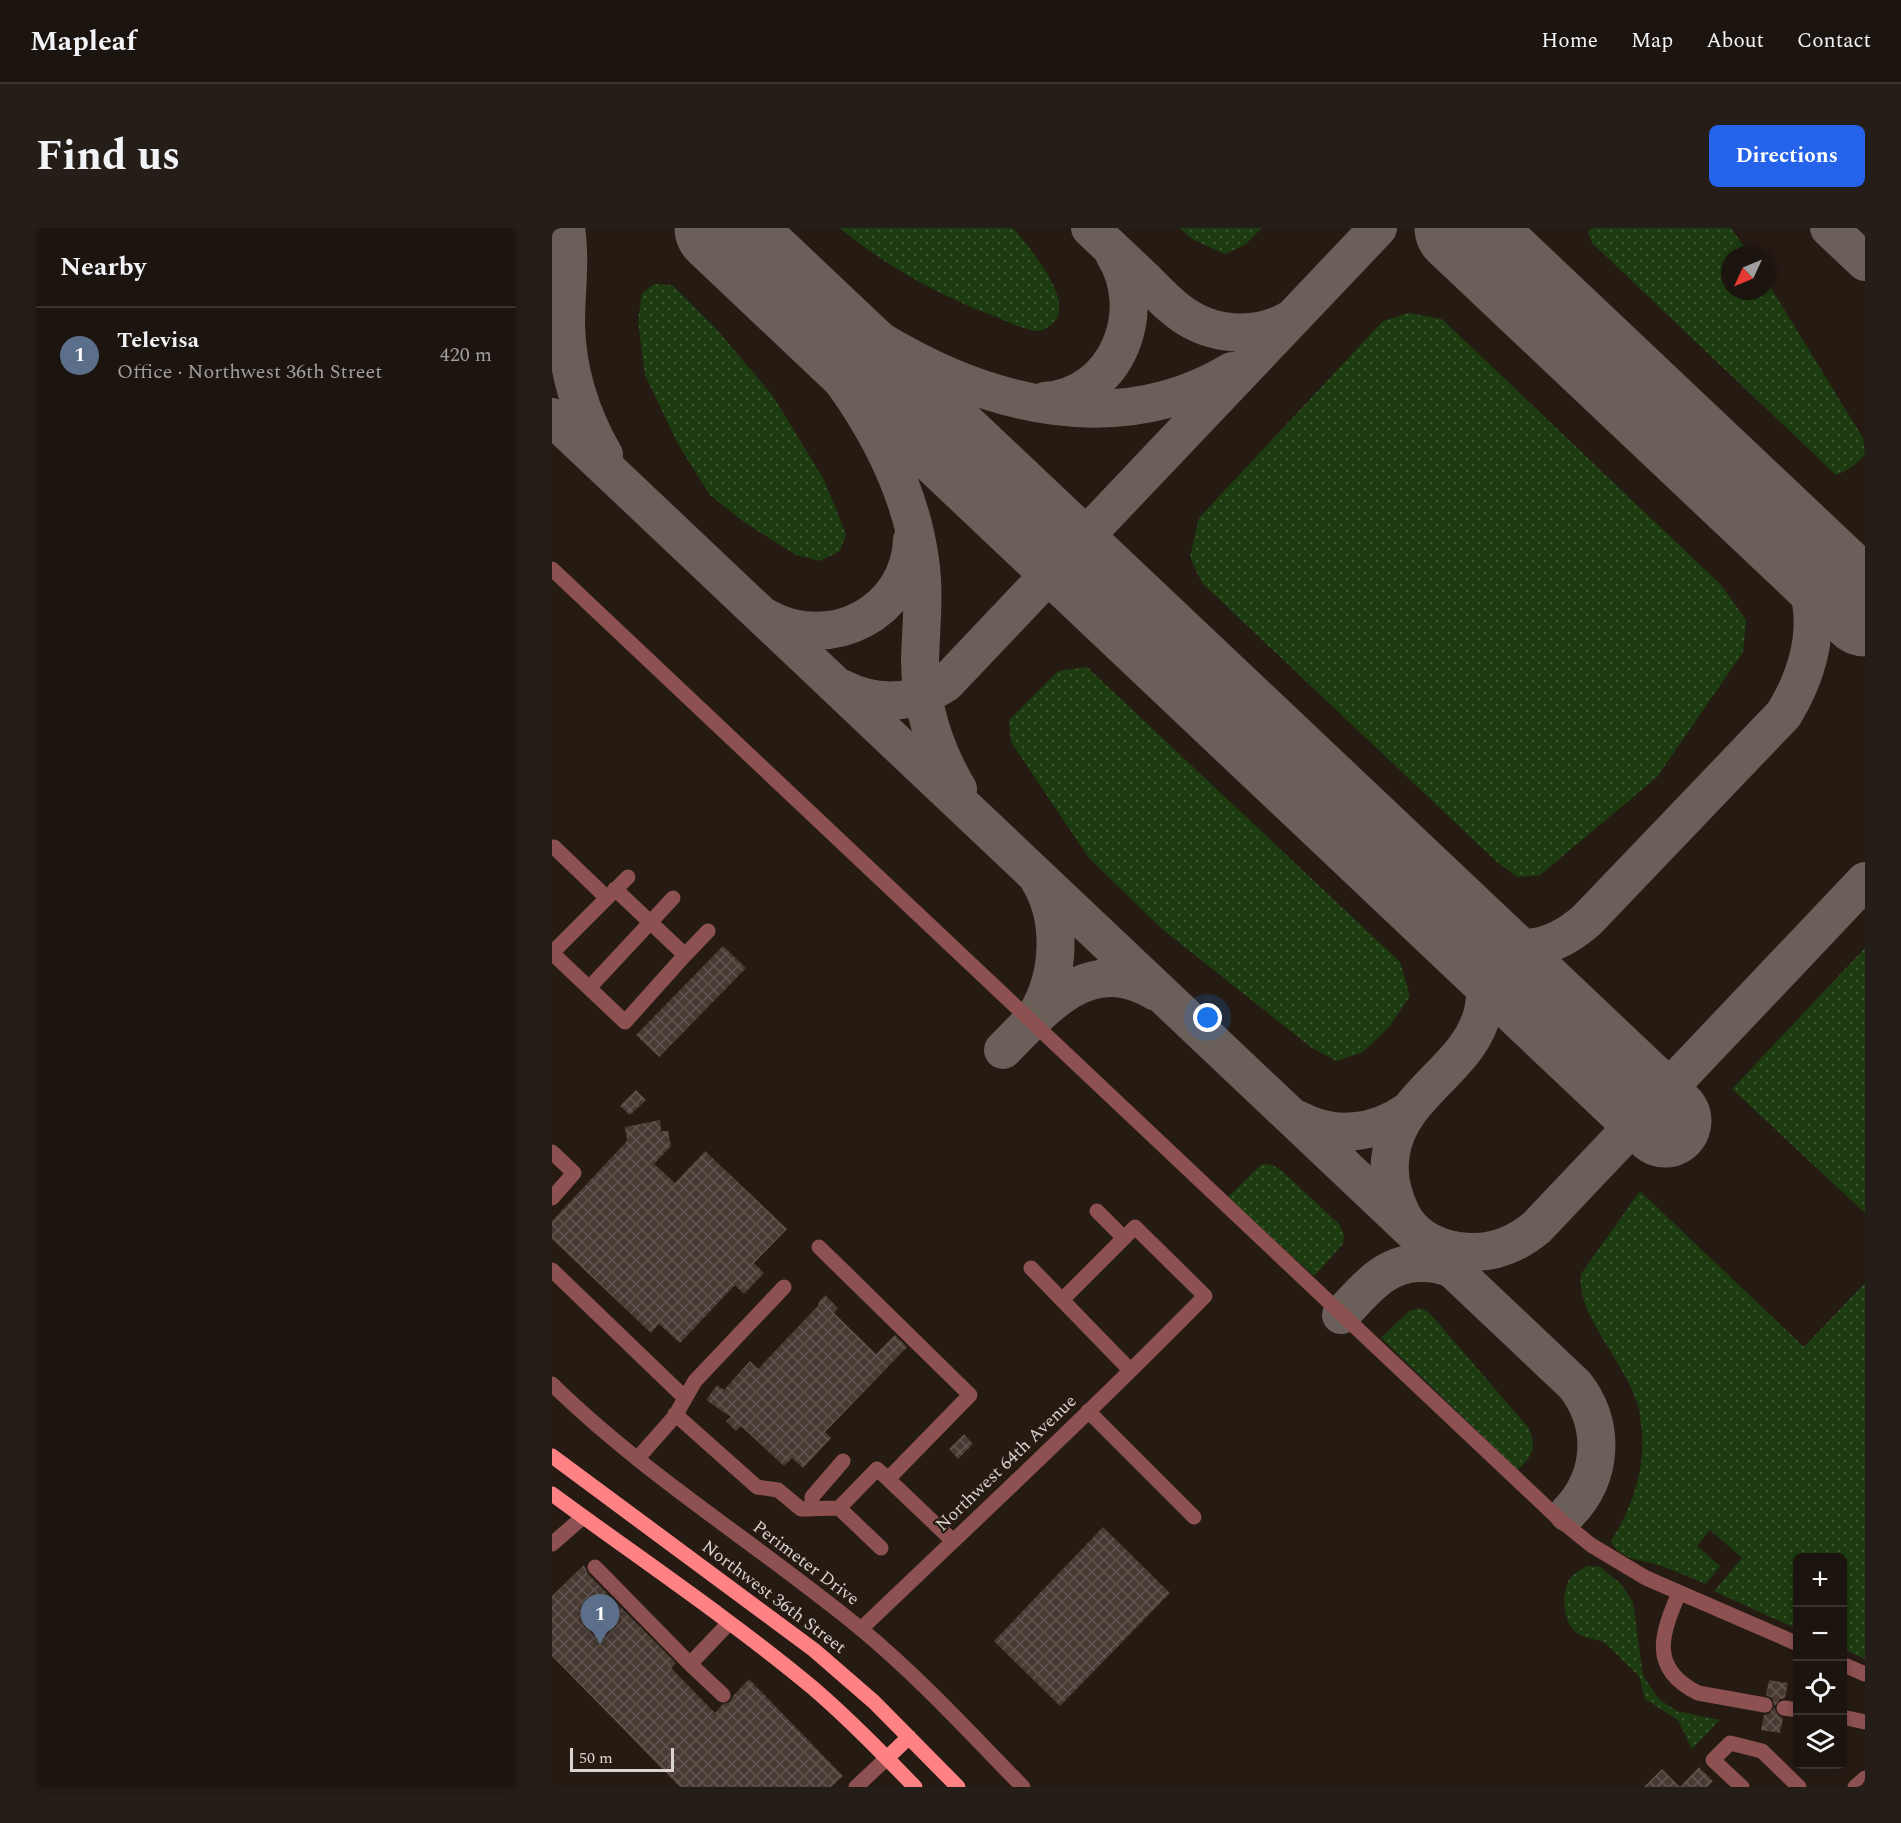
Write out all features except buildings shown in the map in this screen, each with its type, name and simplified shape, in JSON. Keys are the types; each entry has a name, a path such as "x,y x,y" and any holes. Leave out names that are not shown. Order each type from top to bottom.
{"main road":[{"name":"Northwest 36th Street","path":"552,1456 814,1650 874,1702 958,1787"},
{"path":"552,1494 729,1623 813,1689 887,1758 907,1784"},
{"path":"887,1758 909,1737"}],"street":[{"path":"552,569 1548,1510 1591,1545 1646,1578 1793,1642"},
{"path":"552,847 611,894 651,922 685,955"},
{"path":"628,877 552,953 624,1022 708,931"},
{"path":"589,988 673,898"},
{"path":"552,1152 574,1173 552,1198"},
{"path":"1062,1300 1124,1238 1097,1211"},
{"name":"Northwest 64th Avenue","path":"861,1629 1205,1296 1136,1227 1124,1238"},
{"path":"819,1247 970,1395 888,1479"},
{"path":"1031,1268 1130,1370"},
{"path":"552,1270 685,1398"},
{"path":"637,1459 675,1414 695,1380 784,1287"},
{"name":"Perimeter Drive","path":"552,1384 637,1459 861,1629 929,1691 1023,1787"},
{"path":"1088,1411 1194,1517"},
{"path":"675,1414 757,1487 778,1490 801,1509 839,1508 877,1469 952,1541"},
{"path":"812,1509 812,1497 843,1461"},
{"path":"839,1508 881,1548"},
{"path":"552,1544 583,1517"},
{"path":"596,1567 723,1695"},
{"path":"1679,1593 1663,1635 1664,1655 1674,1674 1688,1688 1698,1693 1765,1705"},
{"path":"690,1664 729,1623"},
{"path":"1847,1666 1865,1674"},
{"path":"1847,1718 1865,1722"},
{"path":"1742,1787 1713,1760 1730,1743 1762,1751 1800,1787"},
{"path":"856,1787 887,1758"},
{"path":"1855,1787 1865,1778"}],"green space":[{"path":"840,228 1013,228 1047,274 1059,301 1059,312 1054,322 1042,330 1018,326 957,301 916,280 877,256"},
{"path":"1179,228 1262,228 1245,245 1225,254 1194,240"},
{"path":"1592,228 1731,228 1744,246 1721,246 1721,300 1775,300 1775,295 1863,438 1865,454 1859,461 1836,475 1592,243 1588,232"},
{"path":"654,284 672,285 718,331 773,396 824,480 846,534 840,551 820,561 796,555 744,522 710,495 679,446 645,375 638,321 642,293"},
{"path":"1408,313 1442,319 1721,585 1746,620 1743,652 1657,777 1540,875 1517,877 1497,862 1202,583 1190,557 1199,518 1383,321"},
{"path":"1087,667 1400,962 1410,996 1390,1026 1363,1052 1337,1061 1312,1048 1162,929 1089,858 1011,742 1009,720 1058,671"},
{"path":"1865,948 1865,1213 1732,1089"},
{"path":"1262,1164 1272,1165 1282,1171 1340,1225 1344,1235 1343,1244 1314,1276 1228,1197"},
{"path":"1640,1191 1804,1347 1865,1283 1865,1659 1847,1651 1847,1553 1793,1553 1793,1627 1714,1591 1742,1558 1710,1530 1697,1546 1720,1566 1706,1584 1667,1568 1626,1556 1615,1548 1611,1541 1632,1500 1640,1470 1642,1440 1640,1416 1629,1384 1586,1305 1581,1290 1581,1274"},
{"path":"1419,1308 1427,1311 1433,1317 1528,1427 1533,1445 1532,1450 1518,1470 1381,1338 1409,1311"},
{"path":"1587,1566 1600,1567 1621,1584 1633,1602 1643,1676 1659,1699 1677,1711 1720,1720 1692,1749 1678,1720 1645,1699 1640,1679 1636,1673 1606,1644 1580,1635 1570,1625 1564,1602 1566,1586 1573,1576"}],"taxiway":[{"path":"566,228 568,264 566,324 569,359 582,409 604,455"},
{"path":"707,228 809,338 840,378 868,420 892,464 909,511 920,560 922,597 920,660 926,710 942,759 958,789"},
{"path":"1090,228 1169,304 1204,326 1218,330 1248,332 1277,326 1291,319"},
{"path":"841,688 867,698 894,701 920,696 946,683 1378,228"},
{"path":"1829,228 1865,262"},
{"path":"745,237 827,304 879,340 920,363 963,382 1007,397 1052,406 1098,409 1143,404 1188,392 1232,371"},
{"path":"1045,401 1070,396 1091,384 1108,367 1120,347 1127,324 1129,300 1124,276 1114,254"},
{"path":"552,417 1575,1385 1592,1417 1596,1434 1596,1451 1594,1467 1588,1483 1580,1499 1568,1513"},
{"path":"1458,923 1491,942 1507,947 1539,946 1555,941 1571,932 1587,920 1784,714 1805,669 1811,646 1813,623 1811,601 1805,579 1795,557 1780,535 1716,469"},
{"path":"767,618 791,628 816,631 840,628 862,620 881,606 897,588 907,566 912,540"},
{"path":"1036,1015 1050,983 1056,948 1052,912 1039,880"},
{"path":"1449,916 1478,957 1484,979 1484,1006 1478,1028 1467,1046 1422,1096 1397,1131 1391,1153 1390,1177 1398,1207 1414,1231 1440,1246 1460,1251 1479,1252 1506,1246 1537,1227 1865,881"},
{"path":"1003,1050 1053,1002 1090,981 1110,978 1132,981 1156,992"},
{"path":"1299,1120 1327,1130 1355,1131 1382,1125 1408,1111"},
{"path":"1341,1315 1367,1287 1386,1272 1397,1267 1430,1263 1454,1270"}],"runway":[{"path":"721,228 1665,1121"},
{"path":"1461,228 1865,610"}],"place":[{"name":"Televisa","path":"600,1644"}]}
